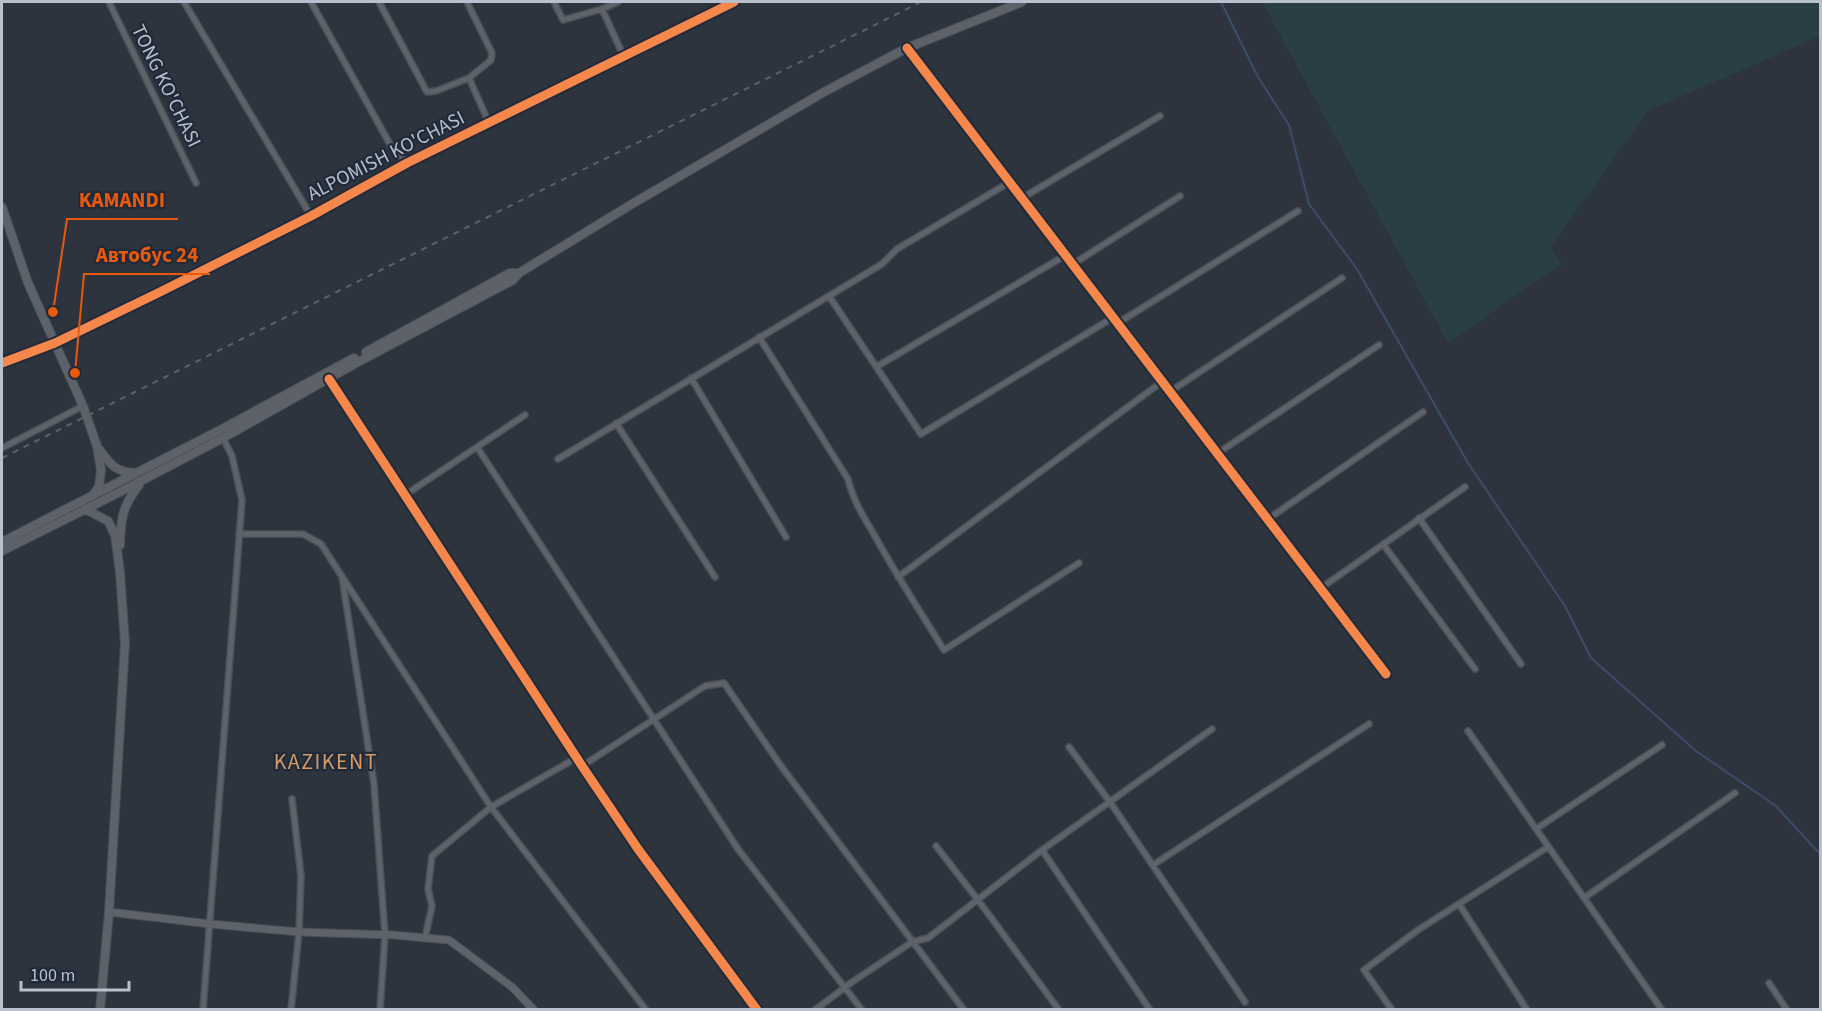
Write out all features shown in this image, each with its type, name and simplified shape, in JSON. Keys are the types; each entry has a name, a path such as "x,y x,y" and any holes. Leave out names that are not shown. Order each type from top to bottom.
{"main road":[{"path":"2,542 92,497 224,438 329,378 513,280 519,273 652,192 824,92 907,48 1022,2"},
{"path":"2,207 28,283 83,406 97,446 101,470 99,487 92,497"},
{"path":"2,551 85,509 222,429 510,273 519,273"},
{"path":"97,446 111,466 140,477"},
{"path":"120,572 121,523 127,500 140,477"},
{"path":"85,509 108,521 115,535 125,643 109,912 100,1010"}],"street":[{"name":"TONG KO'CHASI","path":"109,2 196,183"},
{"path":"184,2 311,216"},
{"path":"311,2 392,146 407,163"},
{"path":"379,2 427,92 436,91 470,78 491,60 492,53 467,2"},
{"path":"554,2 563,20 618,2"},
{"name":"ALPOMISH KO'CHASI","path":"2,363 55,343 311,216 407,163 734,2"},
{"path":"602,9 624,57"},
{"path":"907,48 1386,674"},
{"path":"470,78 489,123"},
{"path":"1022,198 1160,116"},
{"path":"558,459 882,264 897,249 1010,182"},
{"path":"1072,264 1180,196"},
{"path":"1118,323 1298,211"},
{"path":"876,367 1066,255"},
{"path":"1171,391 1342,278"},
{"path":"829,296 921,434 1114,317"},
{"path":"759,337 848,479 854,500 898,577 944,650 1080,563"},
{"path":"1218,453 1378,345"},
{"path":"329,378 576,758 638,849 757,1010"},
{"path":"691,378 786,537"},
{"path":"898,577 1163,381"},
{"path":"2,448 83,406"},
{"path":"1268,519 1423,412"},
{"path":"405,495 525,416"},
{"path":"616,423 716,577"},
{"path":"203,1010 242,500 232,456 224,438"},
{"path":"477,447 738,849 861,1010"},
{"path":"1321,588 1465,487"},
{"path":"1419,518 1521,664"},
{"path":"239,534 303,534 321,544 491,807 646,1010"},
{"path":"1383,544 1475,669"},
{"path":"342,575 374,784 385,935 380,1010"},
{"path":"582,766 705,686 724,682 781,766 963,1010"},
{"path":"1153,866 1369,724"},
{"path":"815,1010 912,942 928,938 1042,850 1212,729"},
{"path":"1468,731 1662,1010"},
{"path":"1536,829 1662,745"},
{"path":"1069,747 1110,802 1245,1002"},
{"path":"425,938 432,906 428,889 432,856 491,807 576,758"},
{"path":"1584,898 1735,793"},
{"path":"291,799 301,876 299,932 291,1010"},
{"path":"936,846 1059,1010"},
{"path":"1392,1010 1364,970 1418,930 1548,848"},
{"path":"1042,850 1150,1010"},
{"path":"1459,904 1527,1010"},
{"path":"109,912 299,932 449,940 512,987 534,1010"},
{"path":"1769,983 1787,1010"}],"green space":[{"path":"1262,2 1820,2 1820,36 1648,111 1551,246 1561,264 1448,343"}],"waterway":[{"path":"1221,2 1258,77 1289,125 1309,204 1357,269 1468,463 1565,606 1591,658 1696,751 1776,806 1820,854"}],"railway":[{"path":"2,458 921,2"}],"cycle path":[{"path":"2,363 55,343 162,291 311,216 407,163 734,2"},
{"path":"907,48 1386,674"},
{"path":"329,379 638,849 757,1010"}],"place":[{"name":"KAMANDI","path":"53,312"},
{"name":"Автобус 24","path":"75,373"}],"district":[{"name":"KAZIKENT","path":"326,762"}]}
